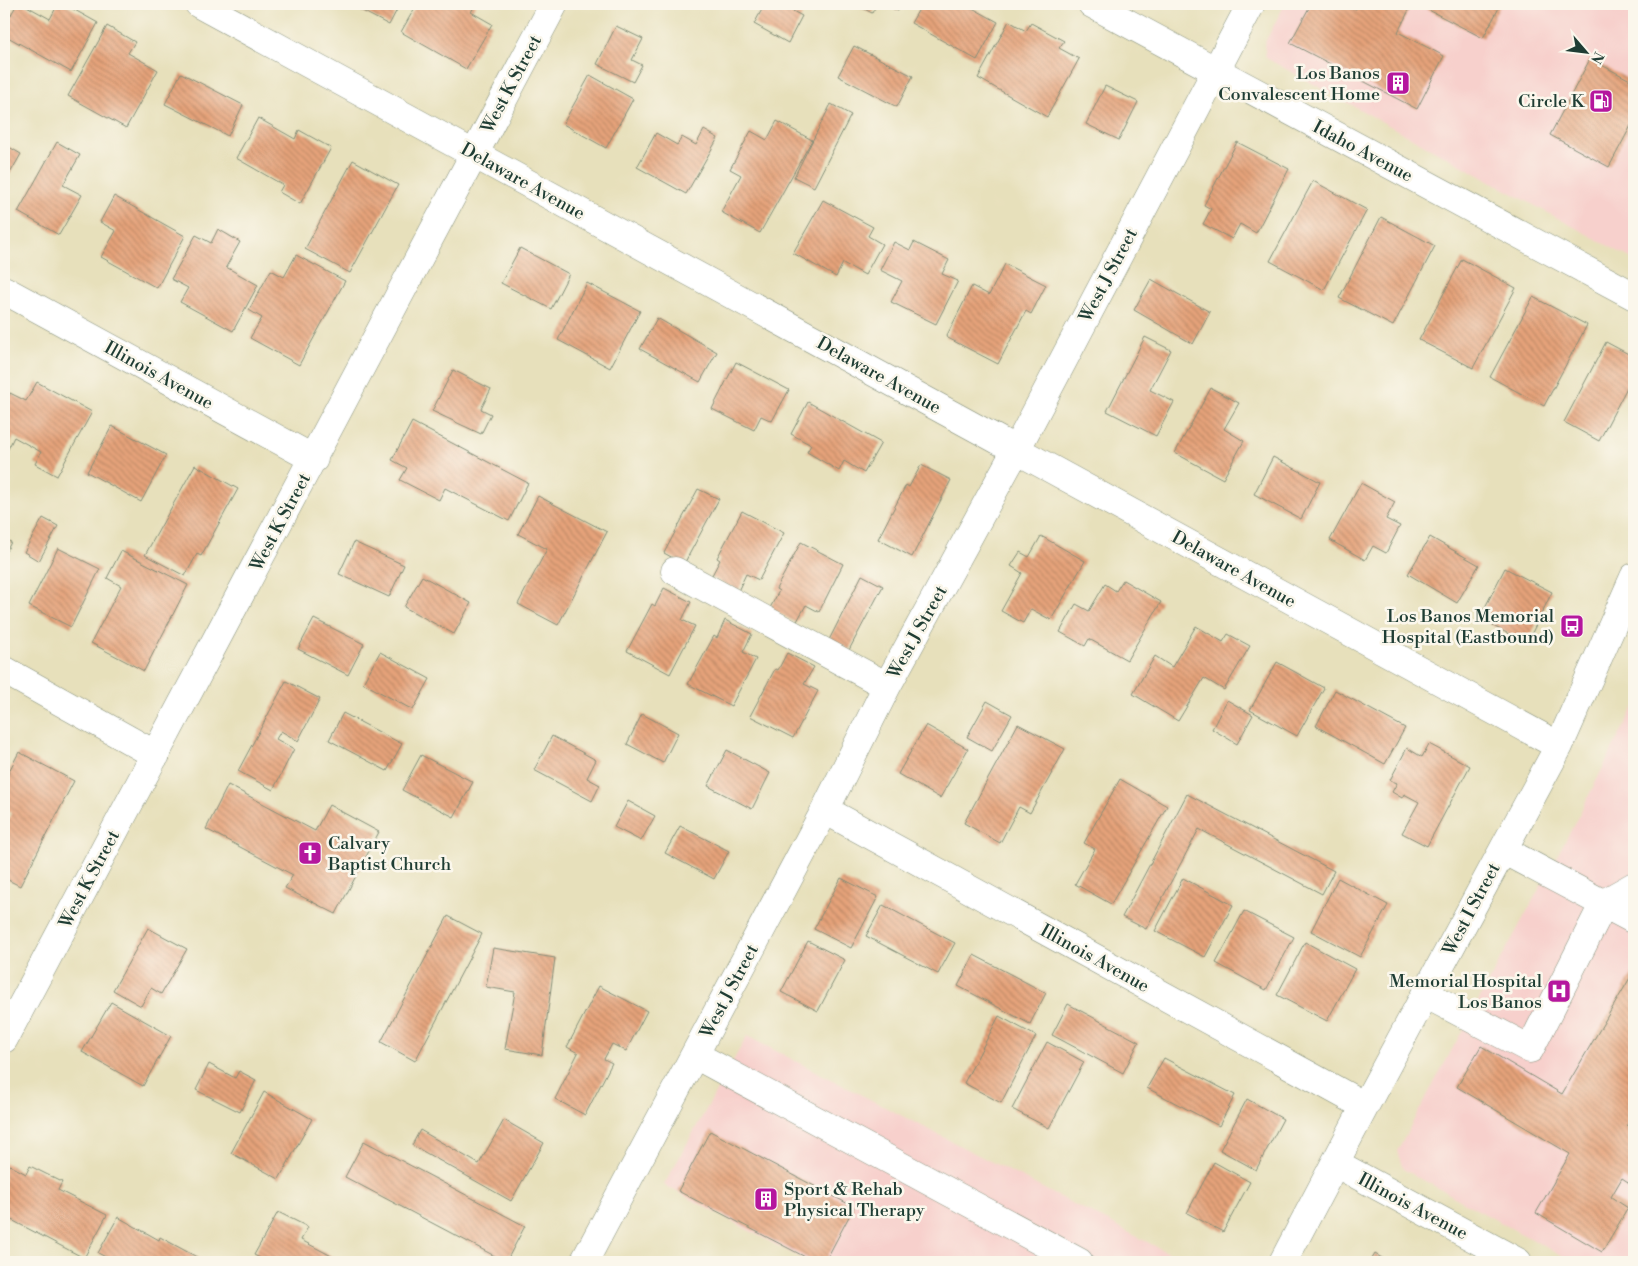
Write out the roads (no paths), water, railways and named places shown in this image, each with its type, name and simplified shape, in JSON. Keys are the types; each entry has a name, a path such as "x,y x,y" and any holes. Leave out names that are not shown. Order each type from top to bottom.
{"street":[{"name":"Delaware Avenue","path":"199,4 1559,746"},
{"name":"West K Street","path":"4,1039 314,459 554,4"},
{"name":"Idaho Avenue","path":"1092,4 1634,296"},
{"name":"West J Street","path":"584,1262 825,810 887,686 1016,450 1251,4"},
{"name":"Illinois Avenue","path":"4,290 314,459"},
{"path":"675,571 887,686"},
{"name":"West I Street","path":"1283,1262 1559,746 1627,613 1634,577"},
{"path":"4,670 156,755"},
{"name":"Illinois Avenue","path":"825,810 1365,1106"},
{"path":"1503,850 1634,920"},
{"path":"1426,994 1530,1049 1604,904 1634,886"},
{"path":"695,1055 1079,1262"},
{"name":"Illinois Avenue","path":"1335,1163 1518,1262"}],"place":[{"name":"Los Banos Convalescent Home","path":"1398,83"},
{"name":"Circle K","path":"1601,101"},
{"name":"Los Banos Memorial Hospital (Eastbound)","path":"1572,626"},
{"name":"Calvary Baptist Church","path":"310,853"},
{"name":"Memorial Hospital Los Banos","path":"1559,991"},
{"name":"Sport & Rehab Physical Therapy","path":"766,1199"}]}
